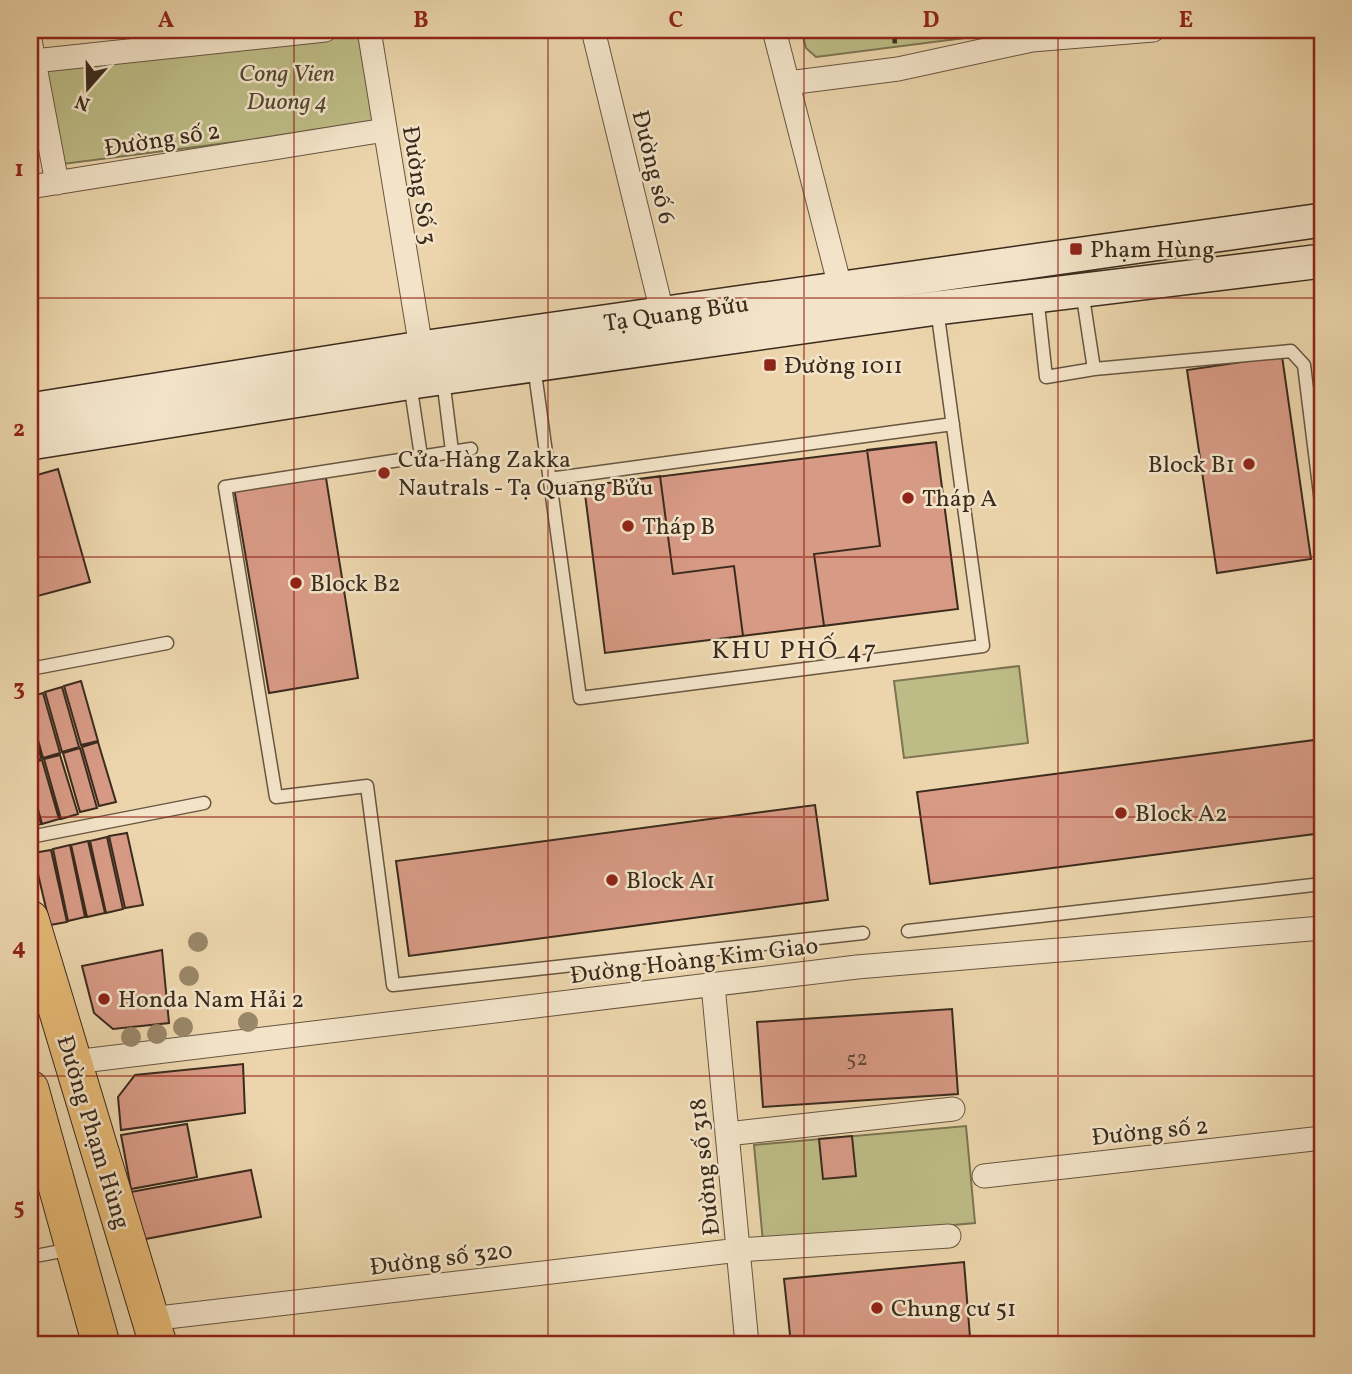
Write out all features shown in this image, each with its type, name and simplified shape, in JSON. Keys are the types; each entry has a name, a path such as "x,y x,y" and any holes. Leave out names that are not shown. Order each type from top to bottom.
{"main road":[{"name":"Tạ Quang Bửu","path":"30,443 425,372 663,316 1322,220"},
{"name":"Tạ Quang Bửu","path":"30,410 425,372 534,366 937,308 1322,261"},
{"name":"Đường Phạm Hùng","path":"30,919 154,1332"},
{"name":"Đường Phạm Hùng","path":"30,1089 101,1344"}],"street":[{"path":"57,183 32,51 325,30"},
{"name":"Đường Số 3","path":"369,30 425,372"},
{"name":"Đường số 6","path":"593,30 663,316"},
{"path":"774,30 849,322"},
{"path":"788,83 898,69 1032,40 1153,30"},
{"name":"Đường số 2","path":"30,187 385,130"},
{"name":"Đường Hoàng Kim Giao","path":"74,1062 857,967 1322,928"},
{"name":"Đường số 318","path":"713,985 747,1344"},
{"path":"727,1134 953,1109"},
{"name":"Đường số 2","path":"984,1176 1322,1138"},
{"name":"Đường số 320","path":"154,1332 739,1250 949,1236"}],"lane":[{"path":"1082,291 1094,369"},
{"path":"1037,296 1046,377 1094,369 1291,351 1296,354 1304,365 1322,510"},
{"path":"534,366 580,698 982,646 937,308"},
{"path":"425,372 453,451"},
{"path":"421,456 425,372"},
{"path":"550,479 953,424"},
{"path":"471,449 225,488 276,797 367,786 393,985 863,933"},
{"path":"30,670 167,643"},
{"path":"30,836 204,803"},
{"path":"908,931 1322,884"},
{"path":"30,1257 73,1249"}],"green space":[{"name":"Cong Vien Duong 4","path":"361,30 383,123 63,164 36,72"},
{"path":"801,30 1028,30 816,57 806,48"},
{"path":"1019,666 1028,743 904,758 894,681"},
{"path":"966,1126 975,1223 763,1242 754,1145"}],"building":[{"path":"121,30 173,30 174,32 123,39"},
{"name":"Block B1","path":"1282,356 1311,559 1217,573 1187,370"},
{"path":"936,442 958,609 605,653 584,486"},
{"name":"Tháp A","path":"936,442 958,609 824,626 814,554 880,546 867,450"},
{"path":"58,469 90,582 30,598 30,477"},
{"name":"Tháp B","path":"660,476 673,574 734,566 743,636 605,653 584,486"},
{"name":"Block B2","path":"326,478 358,678 269,693 234,488"},
{"path":"81,681 98,741 81,745 64,686"},
{"path":"62,687 79,747 62,752 45,692"},
{"path":"43,693 60,753 43,758 30,711 30,697"},
{"path":"30,718 41,758 30,762"},
{"name":"Block A2","path":"1322,739 1322,833 930,884 917,792"},
{"path":"98,742 116,802 99,806 82,747"},
{"path":"80,748 97,808 80,812 63,753"},
{"path":"60,755 78,814 61,819 44,759"},
{"path":"42,760 59,819 42,824 30,780 30,763"},
{"path":"30,786 41,824 30,827"},
{"name":"Block A1","path":"815,805 828,900 409,956 396,861"},
{"path":"127,833 143,905 125,908 109,836"},
{"path":"107,837 123,909 106,913 90,841"},
{"path":"88,841 105,913 87,917 71,845"},
{"path":"70,845 85,917 68,921 53,849"},
{"path":"51,850 67,922 50,925 33,853"},
{"path":"162,950 169,1023 113,1029 94,1013 82,966"},
{"path":"952,1009 958,1094 763,1107 757,1022"},
{"path":"243,1064 245,1113 121,1130 118,1097 135,1075"},
{"path":"187,1124 197,1177 131,1189 121,1135"},
{"path":"852,1136 856,1176 823,1179 819,1139"},
{"path":"251,1170 261,1217 135,1241 125,1193"},
{"name":"Chung cư 51","path":"964,1262 970,1337 887,1344 791,1344 784,1279"}],"place":[{"name":"Phạm Hùng","path":"1076,249"},
{"name":"Đường 1011","path":"770,365"},
{"name":"Block B1","path":"1249,464"},
{"name":"Cửa Hàng Zakka Nautrals - Tạ Quang Bửu","path":"384,473"},
{"name":"Tháp A","path":"908,498"},
{"name":"Tháp B","path":"628,526"},
{"name":"Block B2","path":"296,583"},
{"name":"Block A2","path":"1121,813"},
{"name":"Block A1","path":"612,880"},
{"name":"Honda Nam Hải 2","path":"104,999"},
{"name":"Chung cư 51","path":"877,1308"}],"district":[{"name":"KHU PHỐ 47","path":"795,649"}]}
